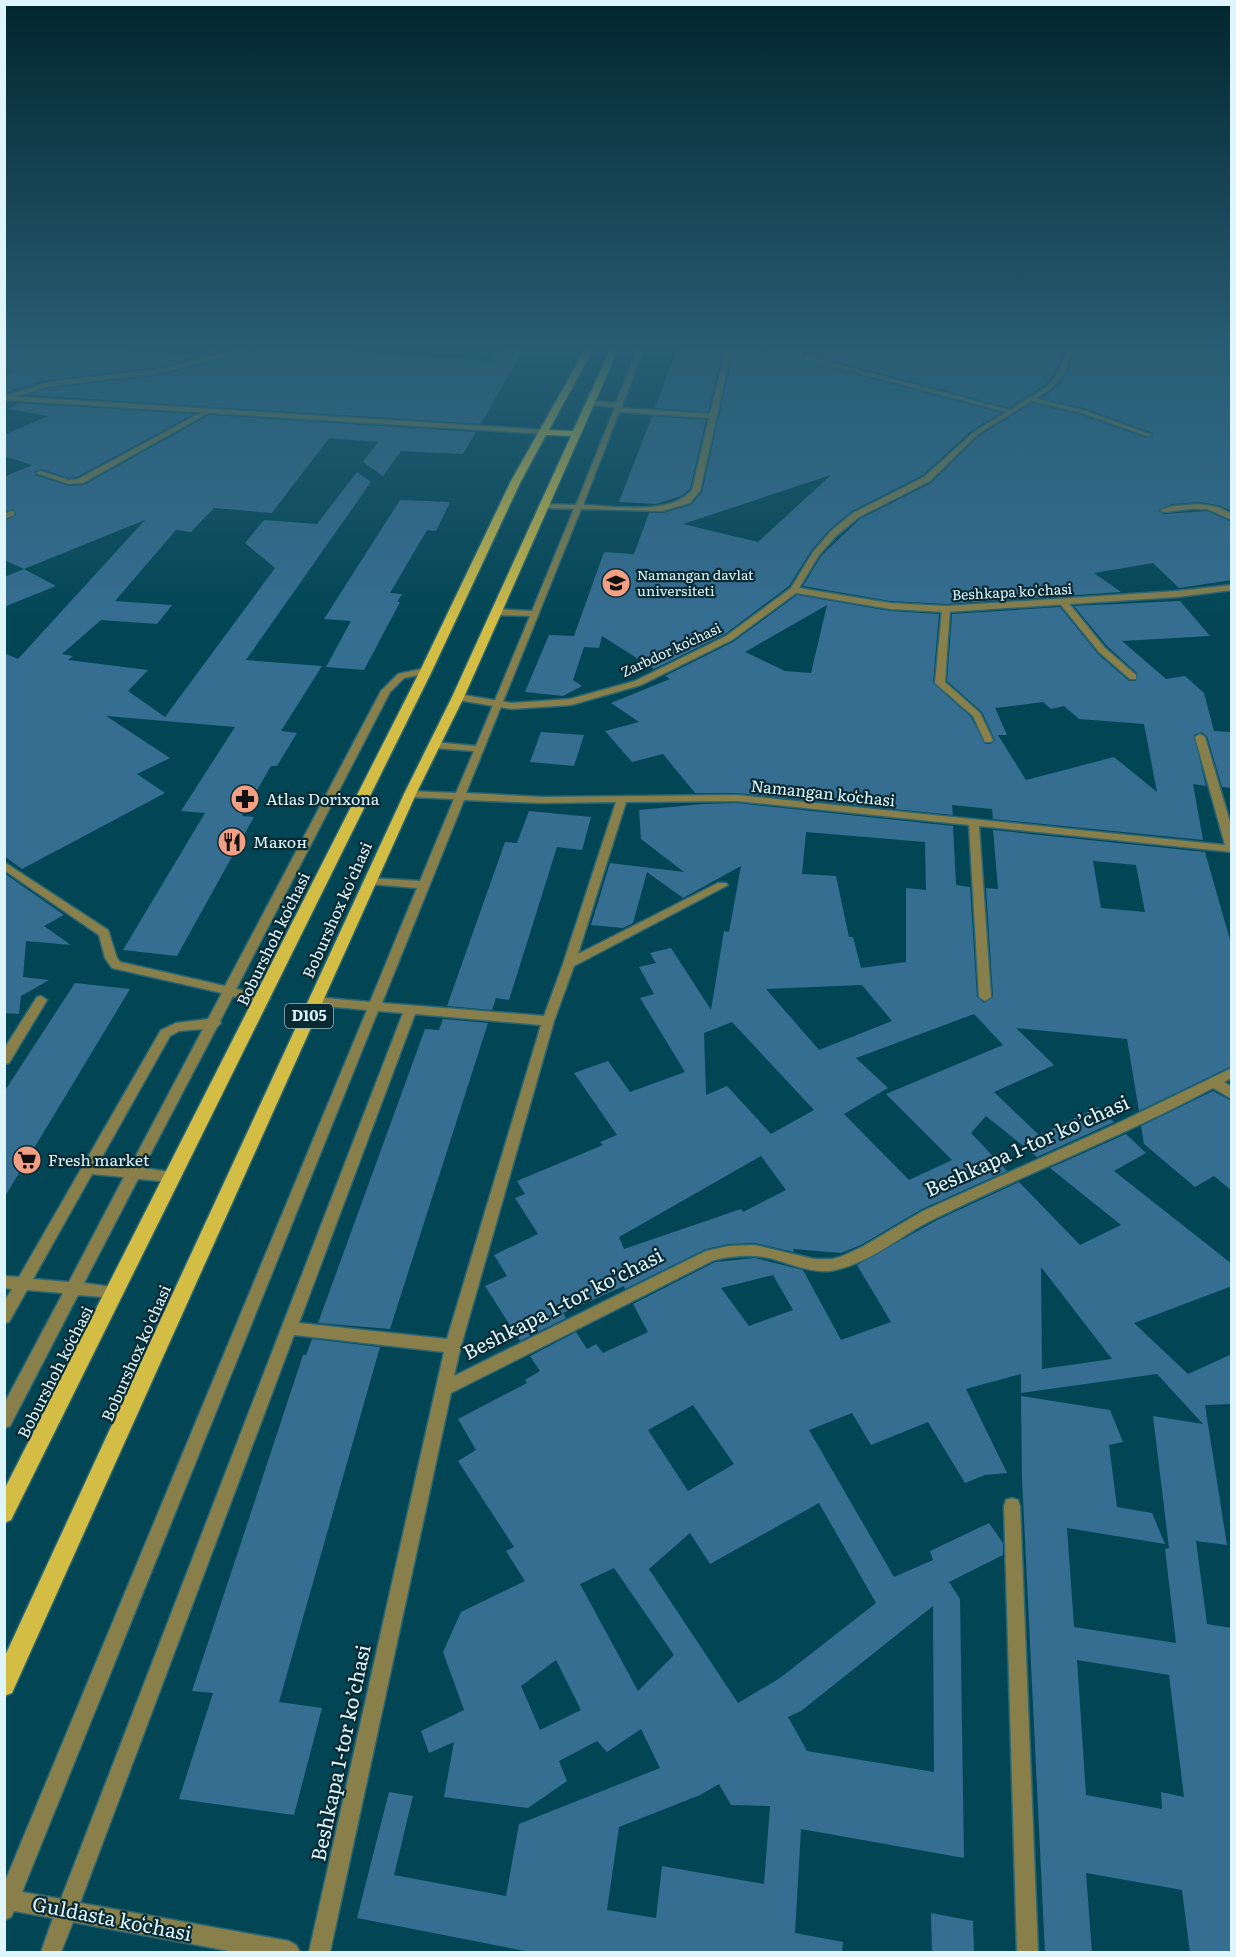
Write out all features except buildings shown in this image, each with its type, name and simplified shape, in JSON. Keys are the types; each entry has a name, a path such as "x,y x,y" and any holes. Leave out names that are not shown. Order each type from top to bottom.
{"main road":[{"name":"Boburshoh koʻchasi","path":"4,1513 264,999 426,671 516,481 541,439"},
{"name":"Boburshox ko'chasi","path":"4,1685 370,881 458,697 573,439"}],"street":[{"path":"40,473 69,482 80,481 156,439"},
{"path":"6,1903 606,439"},
{"path":"543,506 662,509 687,501 696,491 707,439"},
{"name":"Zarbdor koʻchasi","path":"458,697 498,704 544,706 571,702 638,683 729,638 794,590 816,554 834,533 856,515 927,479 969,439"},
{"path":"1164,510 1201,505 1217,509 1232,518"},
{"name":"Beshkapa ko'chasi","path":"794,590 890,606 946,609 1064,603 1232,587"},
{"path":"1064,603 1102,650 1133,677"},
{"path":"946,609 940,683 976,715 988,740"},
{"path":"496,612 535,614"},
{"path":"4,1421 232,991 386,691 401,676 426,671"},
{"path":"1200,737 1232,849"},
{"path":"434,745 480,749"},
{"name":"Namangan koʻchasi","path":"410,794 542,800 737,798 1232,849"},
{"path":"445,1388 453,1346 548,1021 569,964 622,799"},
{"path":"974,824 985,997"},
{"path":"4,864 104,933 108,940 109,956 116,965 264,999"},
{"path":"370,881 424,885"},
{"path":"569,964 722,885"},
{"path":"4,1060 41,1000"},
{"path":"315,1001 548,1021"},
{"path":"51,1953 411,1009"},
{"path":"4,1317 165,1033 176,1027 215,1023"},
{"name":"Beshkapa 1-tor koʼchasi","path":"320,1953 445,1388 711,1255 761,1251 816,1265 832,1265 848,1260 927,1216 1128,1126 1232,1072"},
{"path":"1214,1082 1232,1094"},
{"path":"89,1168 173,1177"},
{"path":"4,1282 115,1292"},
{"path":"289,1329 453,1346"},
{"path":"1012,1506 1028,1953"},
{"name":"Guldasta koʻchasi","path":"6,1903 67,1911 289,1953"}],"place":[{"name":"Namangan davlat universiteti","path":"616,583"},
{"name":"Atlas Dorixona","path":"245,799"},
{"name":"Макон","path":"232,842"},
{"name":"Fresh market","path":"27,1160"}]}
